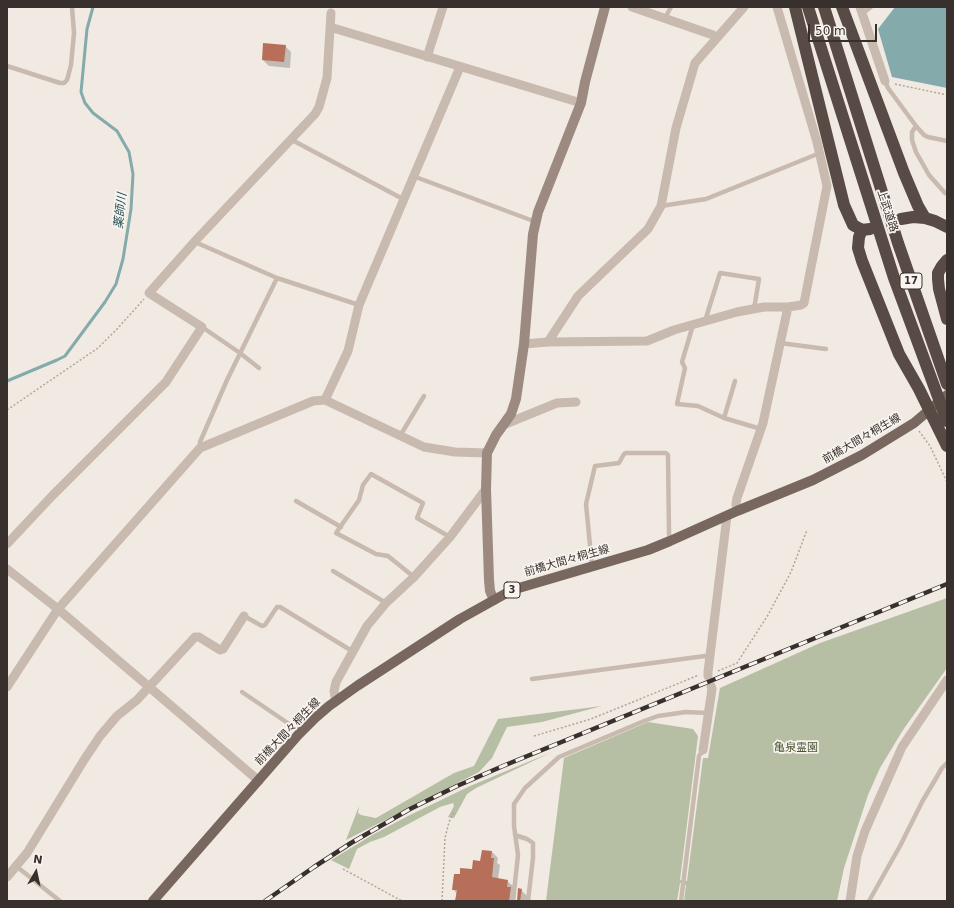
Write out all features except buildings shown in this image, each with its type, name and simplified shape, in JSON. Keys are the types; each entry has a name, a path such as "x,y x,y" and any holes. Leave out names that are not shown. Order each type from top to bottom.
{"highway":[{"path":"795,7 844,205 853,225 866,229 859,236 858,248 862,260 899,354 919,389 947,446"},
{"name":"上武道路","path":"808,7 894,278 947,421"},
{"name":"上武道路","path":"824,7 898,243 945,379"},
{"path":"842,7 904,173 918,206 925,218"},
{"path":"901,219 925,218 947,227"},
{"path":"947,260 938,273 939,288 947,320"}],"main road":[{"name":"前橋大間々桐生線","path":"153,901 301,732 315,718 336,700 447,628 512,590 629,556 670,541 737,511 789,491 843,466 914,423 947,395"}],"street":[{"path":"427,57 443,7"},
{"path":"494,600 490,591 489,580 486,488 487,453 496,435 511,414 516,399 524,344 533,234 538,212 581,103 585,82 605,7"},
{"path":"632,7 713,35 717,38"},
{"path":"548,342 578,296 648,229 661,206 676,128 695,63 744,7"},
{"path":"524,344 548,342 647,341 674,330 754,309 764,307 788,307 801,305 804,303 827,186 820,153 777,7"},
{"path":"7,544 57,491 166,382 202,327 149,293 315,114 319,107 328,68 331,10"},
{"path":"861,10 885,81"},
{"path":"330,27 581,103"},
{"path":"325,400 348,351 359,305 460,67"},
{"path":"737,511 737,498 761,429 788,307"},
{"path":"7,687 58,608 200,448 313,401 325,400 424,447 455,452 487,453"},
{"path":"503,425 557,402 576,402"},
{"path":"336,700 334,691 336,682 366,626 386,603 414,577 450,537 486,488"},
{"path":"708,676 727,516"},
{"path":"7,569 58,608 259,780"},
{"path":"7,877 27,853 84,760 100,736 117,716 137,700 195,637 199,637 220,650 223,649 244,616"},
{"path":"850,901 857,856 865,831 902,747 947,680"},
{"path":"703,750 712,689 711,686"}],"lane":[{"path":"7,66 60,83 64,83 68,80 74,33 72,7"},
{"path":"665,18 671,7"},
{"path":"861,10 870,7"},
{"path":"885,81 888,88 916,126 928,137 947,141"},
{"path":"916,126 912,132 912,140 916,152 929,175 945,193"},
{"path":"292,140 403,199"},
{"path":"661,206 706,199 820,153"},
{"path":"413,176 536,222"},
{"path":"195,242 276,278 359,305"},
{"path":"705,321 720,273 760,279 754,309"},
{"path":"200,448 200,442 276,278"},
{"path":"693,325 682,362 685,368 677,404 698,406 724,418 761,429"},
{"path":"202,327 259,368"},
{"path":"780,343 826,349"},
{"path":"724,418 735,381"},
{"path":"400,436 424,396"},
{"path":"592,567 586,504 594,466 620,463 624,454 626,453 666,453 668,455 670,541"},
{"path":"414,577 388,556 376,554 336,533 359,500 364,484 371,474 423,503 417,518 450,537"},
{"path":"296,501 341,526"},
{"path":"334,571 386,603"},
{"path":"244,616 262,626 265,625 277,607 280,607 352,651"},
{"path":"532,679 710,656"},
{"path":"242,692 301,732"},
{"path":"513,901 518,855 513,813 514,804 525,788 559,757 644,721 658,716 686,712 708,713"},
{"path":"681,901 699,756 703,750"},
{"path":"870,901 922,802 942,768 947,763"},
{"path":"515,835 527,839 533,843 533,858 528,901"},
{"path":"16,866 60,901"}],"path":[{"path":"885,81 947,95"},
{"path":"7,410 98,348 149,293"},
{"path":"914,423 930,446 947,482"},
{"path":"442,901 445,838 449,822 454,812"},
{"path":"343,869 402,901"}],"green space":[{"name":"亀泉霊園","path":"947,598 947,668 903,730 880,768 868,795 844,868 837,901 684,901 686,885 680,883 677,901 546,901 564,758 648,722 693,729 698,736 680,880 687,881 703,758 708,758 720,688 820,643"},
{"path":"602,706 542,722 507,727 492,758 479,772 346,840 359,806 358,813 376,818 454,773 474,766 498,719"},
{"path":"552,752 476,788 467,794 454,818 448,817 454,806 453,803 440,807 384,837 357,849 349,869 331,860 374,834 408,816 470,786"}],"water":[{"path":"895,7 947,7 947,88 892,77 878,29"}],"waterway":[{"name":"薬師川","path":"7,381 65,356 105,302 116,284 123,259 131,209 133,174 129,152 117,131 93,113 85,103 81,92 87,29 93,7"}],"railway":[{"path":"265,901 351,843 410,809 457,786 947,584"}]}
